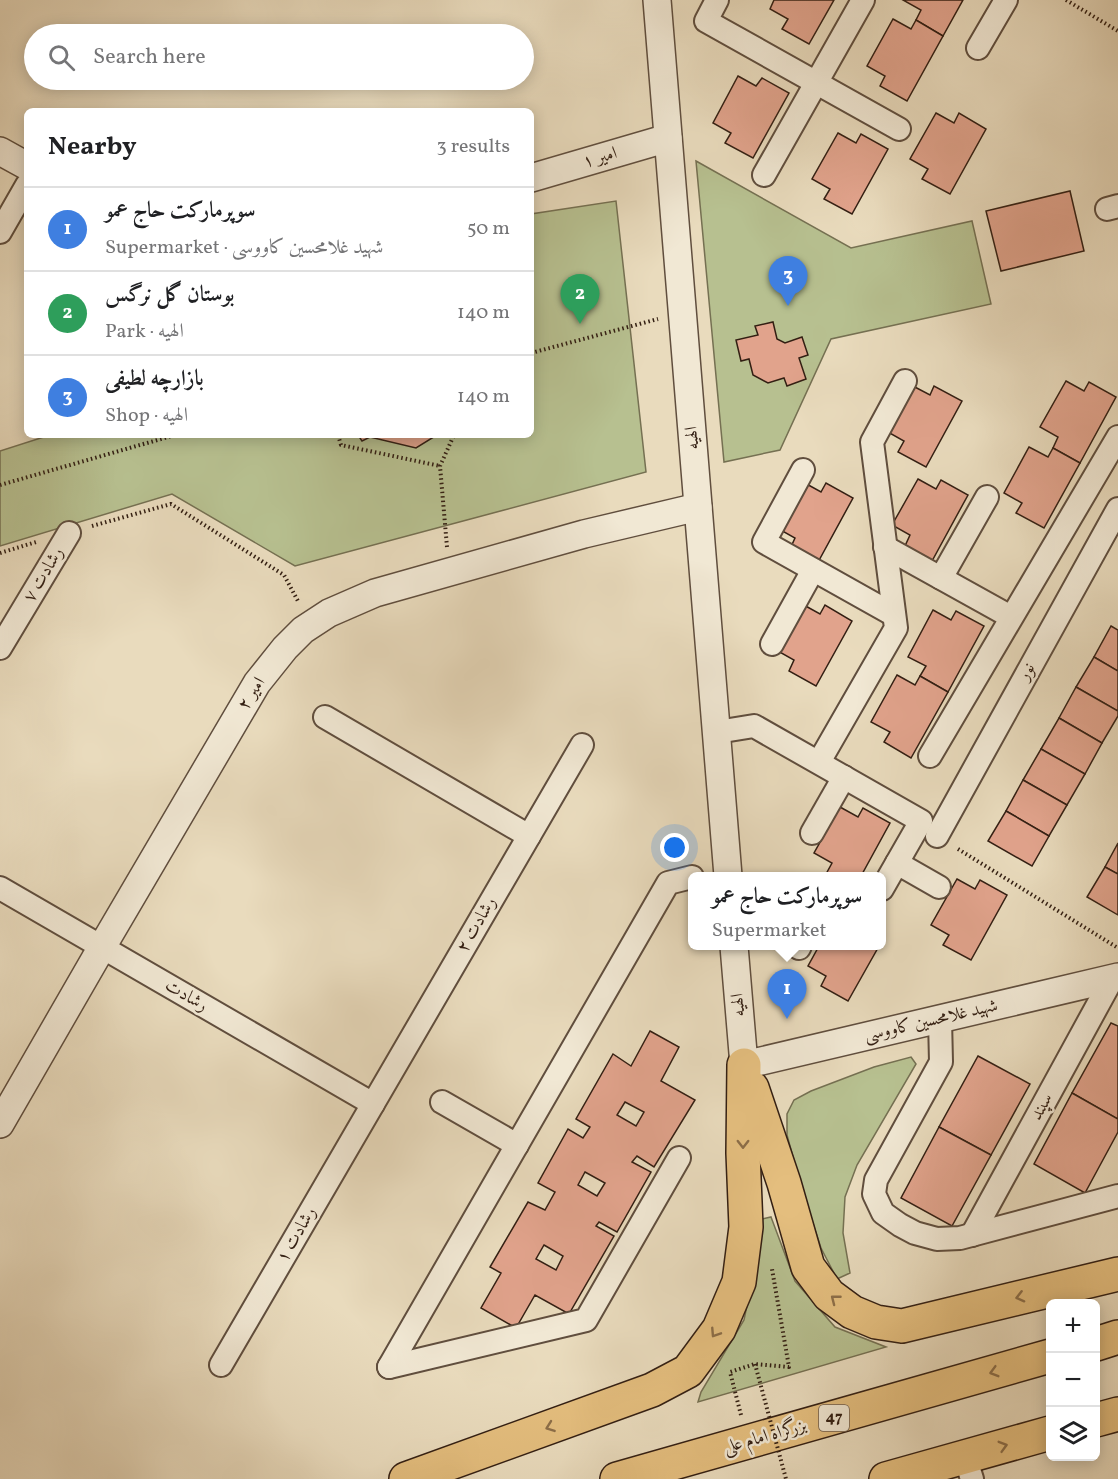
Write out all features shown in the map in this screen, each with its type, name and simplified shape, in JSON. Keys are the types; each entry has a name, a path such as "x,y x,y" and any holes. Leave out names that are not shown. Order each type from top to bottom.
{"highway":[{"path":"744,1065 784,1183 808,1267 829,1295 852,1312 876,1322 902,1326 1118,1274"},
{"path":"406,1479 652,1390 688,1371 718,1329 739,1282 746,1227 743,1153 744,1065"},
{"path":"1100,1342 1118,1337"},
{"name":"بزرگراه امام علی","path":"617,1479 1046,1357"},
{"path":"1100,1419 1118,1414"},
{"path":"886,1479 968,1468 1046,1435"}],"street":[{"name":"الهیه","path":"657,0 728,872"},
{"path":"717,0 706,21 899,129"},
{"path":"764,175 863,0"},
{"path":"978,48 1006,0"},
{"name":"امیر ۱","path":"534,177 668,138"},
{"path":"0,151 24,164"},
{"path":"0,232 24,190"},
{"path":"819,762 896,628 872,442 905,381"},
{"path":"930,756 1118,437"},
{"path":"803,470 764,542 894,615"},
{"path":"941,578 987,497"},
{"name":"امیر ۲","path":"0,1124 257,683 303,630 329,614 375,593 584,534 698,507"},
{"name":"نور","path":"937,836 1118,509"},
{"name":"رشادت ۷","path":"0,648 69,533"},
{"path":"885,547 1011,617"},
{"path":"772,644 813,570"},
{"path":"325,717 529,836"},
{"path":"717,732 754,726 921,821 886,882"},
{"name":"رشادت ۲","path":"372,1104 582,745"},
{"path":"812,833 844,777"},
{"path":"897,863 939,887"},
{"path":"679,1158 586,1320 389,1367 668,883 688,878"},
{"name":"رشادت","path":"0,888 372,1104"},
{"name":"الهیه","path":"734,950 744,1065"},
{"name":"شهید غلامحسین کاووسی","path":"744,1065 1115,978"},
{"name":"سپند","path":"972,1235 1115,978"},
{"path":"940,1019 941,1062 876,1180 874,1194 883,1213 915,1233 937,1239 960,1238 1118,1196"},
{"path":"442,1102 517,1145"},
{"name":"رشادت ۱","path":"221,1365 372,1104"}],"path":[{"path":"1065,0 1118,31"},
{"path":"534,352 682,312"},
{"path":"0,485 164,438"},
{"path":"339,438 341,445 440,466"},
{"path":"449,572 440,466 453,438"},
{"path":"0,553 171,504 284,575 311,625"},
{"path":"937,836 1118,948"},
{"path":"748,1442 730,1372 755,1364 786,1479"}],"green space":[{"path":"696,161 851,248 972,221 991,304 831,339 780,450 724,462"},
{"path":"616,201 646,472 295,566 172,494 0,546 0,451 41,438 534,438 534,214"},
{"path":"911,1057 916,1064 857,1165 845,1197 843,1233 850,1273 837,1279 821,1248 802,1190 787,1135 787,1114 794,1100 811,1091 874,1067"},
{"path":"771,1217 795,1281 835,1327 886,1347 698,1402 701,1392 744,1320 755,1267 758,1220"}],"building":[{"path":"774,0 834,0 809,44 782,29 788,19 770,9"},
{"path":"903,0 963,0 943,36 916,20 921,10"},
{"path":"893,19 911,29 916,20 943,36 907,101 880,86 885,76 867,66"},
{"path":"738,76 756,86 762,78 789,93 753,158 725,143 731,133 713,123"},
{"path":"936,113 954,123 959,113 986,129 950,194 922,179 928,169 910,159"},
{"path":"838,133 856,143 861,134 888,149 852,214 824,199 830,189 812,179"},
{"path":"1070,191 1084,251 1001,271 986,211"},
{"path":"773,322 777,339 785,343 802,337 808,355 799,358 806,379 787,386 784,378 768,383 753,375 749,359 741,361 736,340 758,335 755,326"},
{"path":"1066,381 1084,391 1089,382 1116,397 1080,463 1053,448 1058,437 1040,427"},
{"path":"911,385 930,395 934,386 962,401 926,467 898,452 904,441 886,431"},
{"path":"374,438 432,438 416,448"},
{"path":"1029,447 1048,457 1053,448 1080,463 1044,528 1016,513 1022,503 1004,493"},
{"path":"918,479 936,489 941,480 968,495 932,561 905,546 910,535 892,525"},
{"path":"803,482 821,492 826,483 853,498 817,564 790,549 795,538 777,528"},
{"path":"802,604 820,614 825,605 852,621 816,686 789,671 794,660 776,650"},
{"path":"933,610 951,620 956,611 984,626 948,692 920,676 926,666 908,657"},
{"path":"1111,626 1118,630 1118,671 1094,657"},
{"path":"1094,657 1118,671 1118,711 1076,687"},
{"path":"897,675 915,685 920,676 948,692 911,758 884,742 890,732 871,722"},
{"path":"1076,687 1118,711 1118,716 1102,743 1059,718"},
{"path":"1059,718 1102,743 1085,774 1041,749"},
{"path":"1041,749 1085,774 1067,805 1023,780"},
{"path":"1023,780 1067,805 1049,836 1006,811"},
{"path":"840,807 858,817 863,808 890,823 863,872 827,872 832,863 814,853"},
{"path":"1006,811 1049,836 1032,866 988,841"},
{"path":"1118,843 1118,874 1105,867"},
{"path":"1105,867 1118,874 1118,915 1087,897"},
{"path":"957,879 975,889 980,880 1007,895 971,960 943,945 949,935 931,925"},
{"path":"817,950 877,950 848,1001 821,986 826,976 808,966"},
{"path":"1111,1023 1118,1026 1118,1119 1072,1093"},
{"path":"650,1031 679,1047 661,1081 695,1100 654,1167 637,1156 632,1162 651,1172 617,1232 599,1222 596,1226 614,1236 569,1314 535,1295 516,1328 481,1308 501,1273 490,1267 528,1202 545,1210 555,1192 538,1183 568,1129 583,1138 590,1127 576,1119 613,1054 631,1066","holes":["625,1102 644,1112 636,1126 617,1115","585,1172 605,1183 597,1196 578,1185","544,1245 563,1256 556,1270 536,1259"]},
{"path":"978,1056 1030,1084 991,1155 939,1127"},
{"path":"1072,1093 1118,1119 1118,1132 1085,1193 1034,1164"},
{"path":"939,1127 991,1155 952,1226 901,1198"}],"place":[{"name":"بازارچه لطیفی","path":"788,306"},
{"name":"بوستان گل نرگس","path":"580,324"},
{"name":"سوپرمارکت حاج عمو","path":"787,1019"}]}
